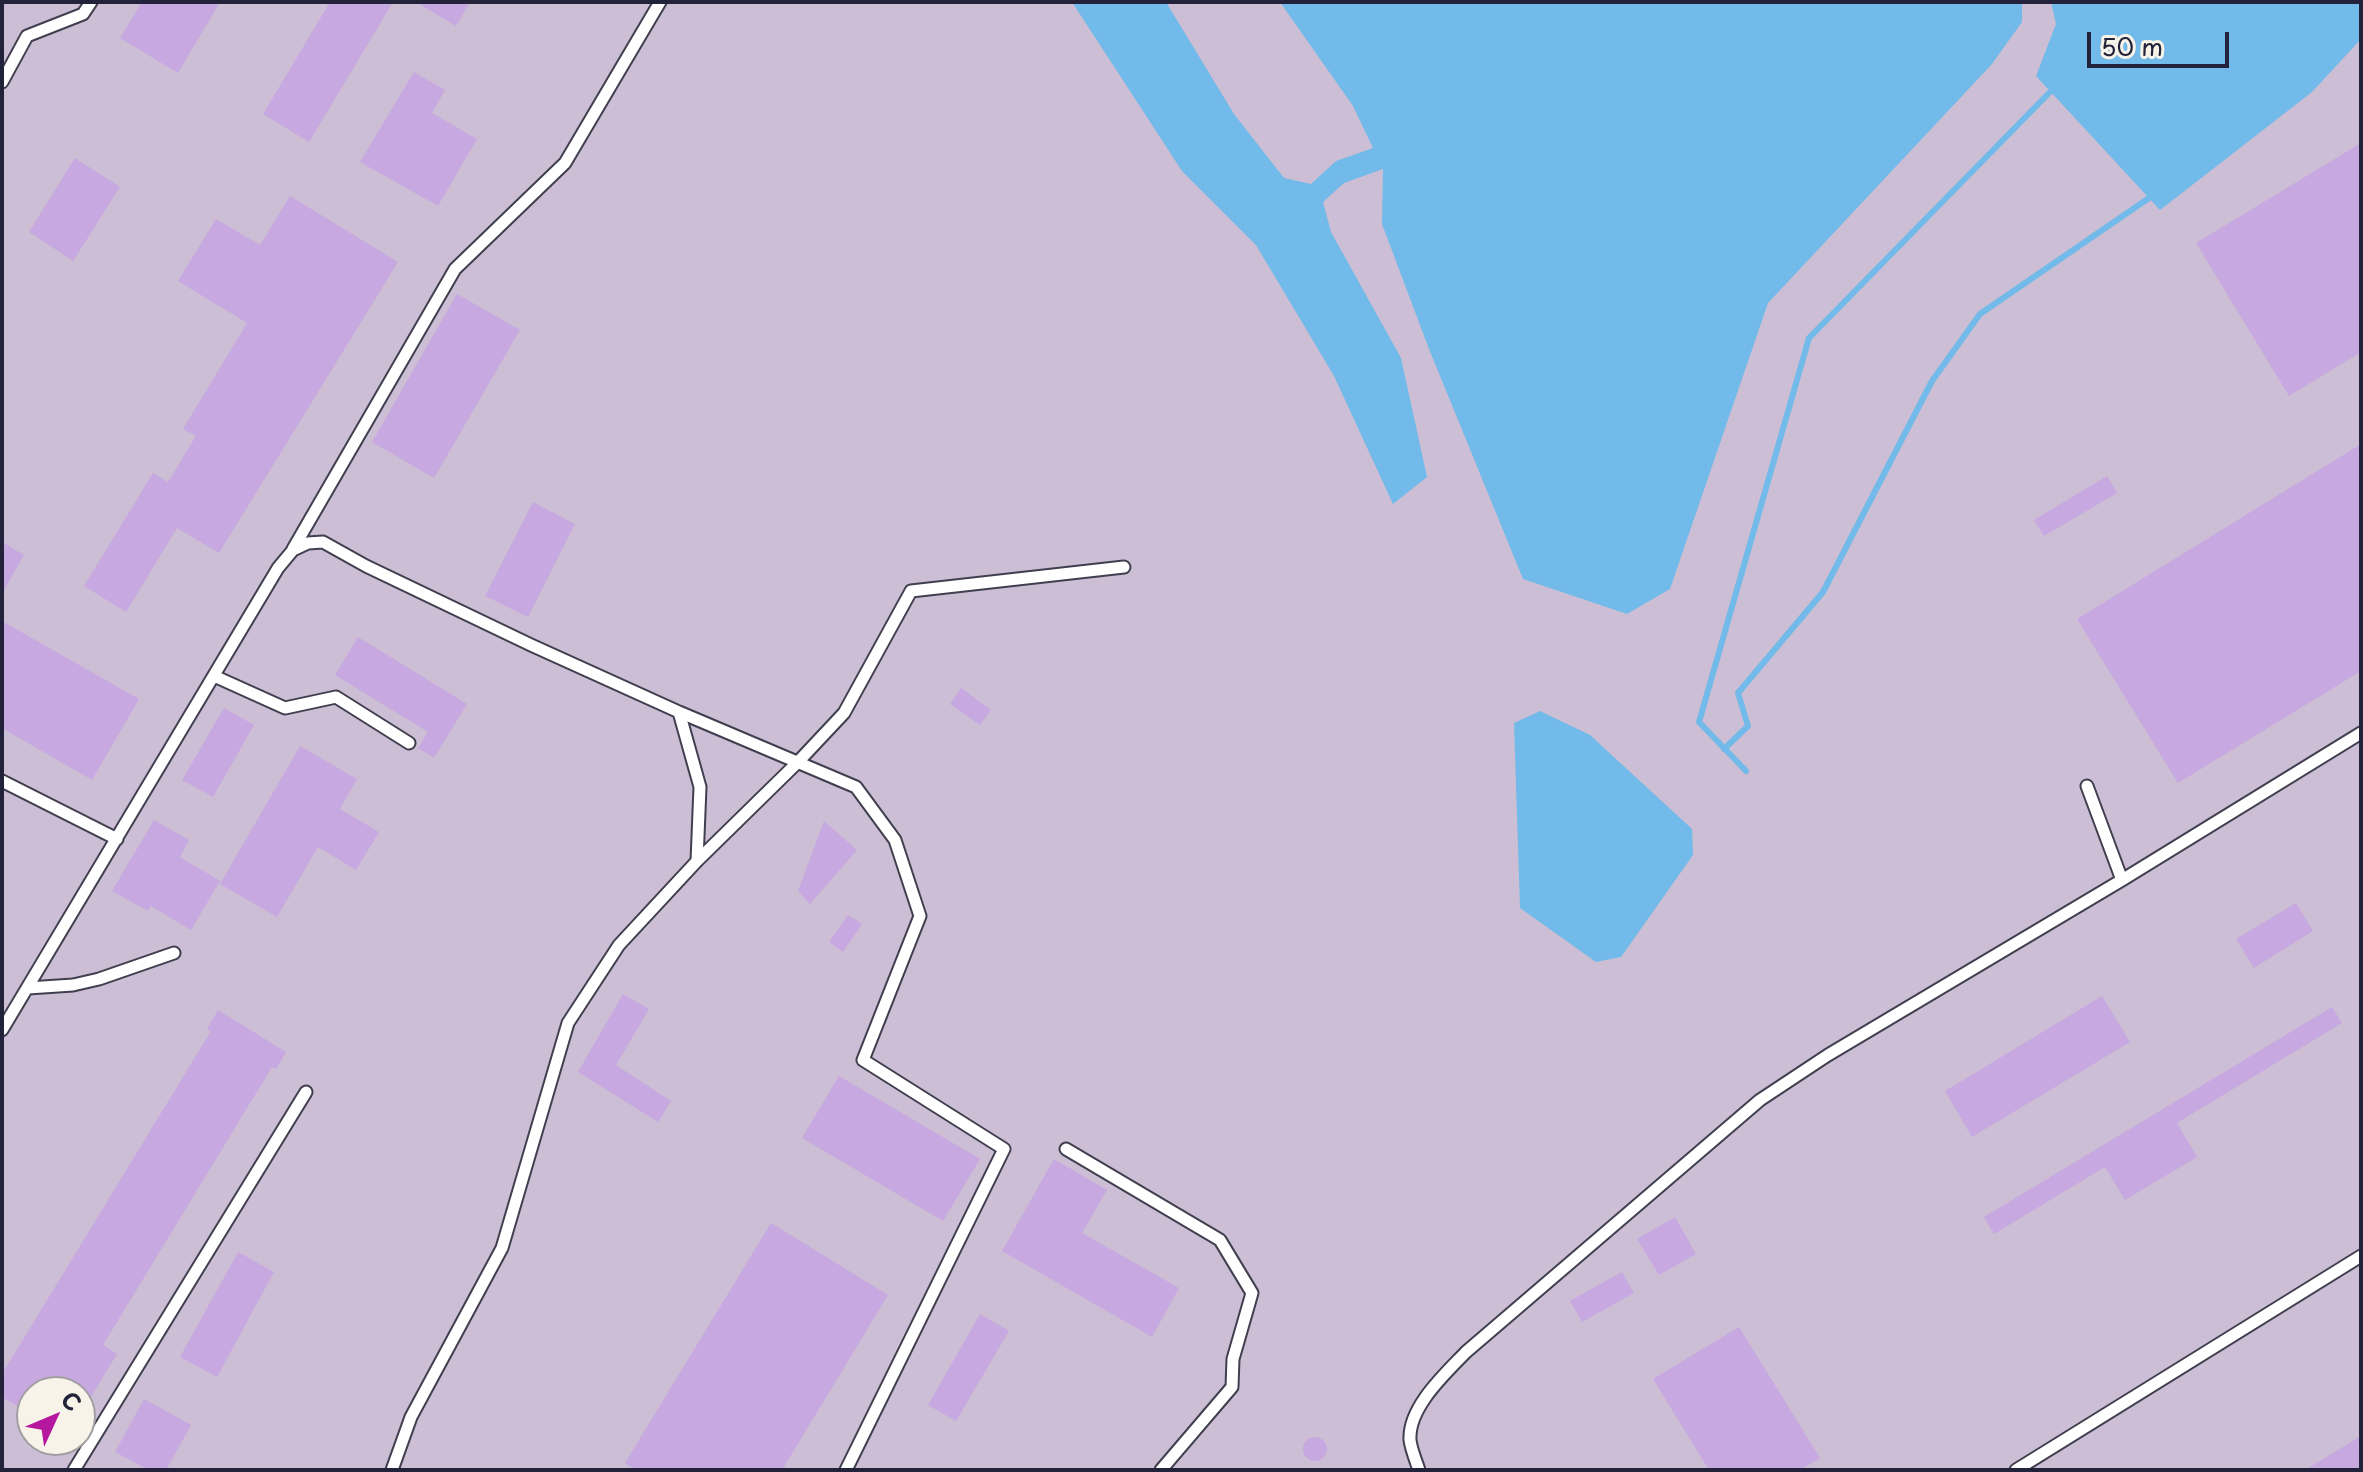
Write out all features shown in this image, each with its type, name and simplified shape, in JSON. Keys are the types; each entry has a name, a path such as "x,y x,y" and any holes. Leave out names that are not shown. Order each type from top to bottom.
{"lane":[{"path":"2,82 27,36 83,14 91,2"},
{"path":"2,1030 278,568 293,550 455,269 565,163 660,2"},
{"path":"293,550 308,543 323,542 366,566 531,645 856,787 895,840 920,916 863,1060 1004,1149 846,1470"},
{"path":"392,1470 411,1417 502,1248 568,1023 619,945 697,861 844,713 911,591 1124,567"},
{"path":"214,676 285,708 336,697 409,743"},
{"path":"679,712 700,787 697,861"},
{"path":"1419,1470 1410,1439 1415,1415 1435,1384 1466,1352 1760,1100 1828,1055 2361,733"},
{"path":"2,781 117,839"},
{"path":"2087,786 2122,880"},
{"path":"28,988 73,985 99,979 174,953"},
{"path":"74,1470 306,1092"},
{"path":"1066,1149 1220,1240 1252,1293 1233,1359 1232,1387 1161,1470"},
{"path":"2016,1470 2361,1256"}],"shaded area":[{"path":"2,2 2361,2 2361,1470 2,1470"}],"water":[{"path":"1072,2 1166,2 1234,114 1284,178 1311,184 1336,161 1373,148 1353,106 1280,2 2022,2 2022,22 1992,64 1768,303 1670,589 1627,614 1523,579 1429,349 1382,224 1383,169 1344,183 1323,202 1331,232 1401,358 1427,477 1393,504 1334,376 1256,245 1182,171"},
{"path":"2051,2 2361,2 2361,39 2312,92 2160,210 2036,76 2056,24"},
{"path":"1540,711 1590,735 1692,829 1693,855 1621,957 1596,962 1520,908 1514,723"}],"building":[{"path":"142,2 220,2 178,73 120,38"},
{"path":"330,2 393,2 309,142 263,114"},
{"path":"416,2 470,2 456,26"},
{"path":"414,72 445,90 432,113 477,139 438,206 360,162"},
{"path":"2361,143 2361,352 2289,396 2196,243"},
{"path":"75,158 120,187 73,261 29,232"},
{"path":"290,196 398,262 219,553 177,528 126,612 84,586 153,473 168,482 196,436 183,429 247,323 178,281 216,219 260,245"},
{"path":"457,294 520,330 434,478 372,442"},
{"path":"2361,444 2361,671 2178,783 2077,619"},
{"path":"2107,476 2117,493 2044,536 2034,520"},
{"path":"533,502 575,524 528,617 485,596"},
{"path":"2,542 24,555 2,594"},
{"path":"2,621 139,699 92,780 2,728"},
{"path":"358,637 467,704 434,758 418,748 428,732 335,675"},
{"path":"961,688 991,710 980,725 950,704"},
{"path":"224,708 254,725 213,797 182,780"},
{"path":"300,746 357,779 340,809 379,832 356,870 318,847 277,917 220,884"},
{"path":"154,820 189,840 180,857 220,881 191,930 151,906 148,911 112,891"},
{"path":"824,821 857,850 810,904 798,891"},
{"path":"2296,903 2313,931 2254,968 2236,939"},
{"path":"848,915 862,924 843,952 829,942"},
{"path":"623,994 649,1009 616,1065 671,1101 658,1122 578,1072"},
{"path":"2102,996 2130,1042 1972,1137 1945,1091"},
{"path":"2332,1007 2342,1023 2177,1123 2197,1157 2125,1200 2105,1167 1994,1234 1984,1217"},
{"path":"218,1010 286,1052 276,1069 272,1067 103,1345 117,1354 96,1389 96,1376 16,1376 16,1405 2,1397 2,1374 211,1031 207,1029"},
{"path":"839,1076 980,1159 943,1221 802,1138"},
{"path":"1054,1159 1107,1190 1082,1233 1179,1288 1152,1337 1002,1251"},
{"path":"1675,1217 1696,1254 1659,1275 1637,1239"},
{"path":"771,1223 888,1295 782,1470 636,1470 625,1463"},
{"path":"238,1252 274,1272 217,1377 180,1357"},
{"path":"1622,1272 1634,1293 1582,1322 1570,1301"},
{"path":"980,1314 1009,1331 956,1421 928,1405"},
{"path":"1739,1327 1820,1458 1800,1470 1709,1470 1653,1379"},
{"path":"144,1399 191,1425 166,1470 149,1470 115,1452"},
{"path":"2361,1436 2361,1470 2305,1470"},
{"path":"1310,1437 1320,1437 1327,1444 1327,1454 1320,1461 1310,1461 1303,1454 1303,1444"}],"waterway":[{"path":"1746,771 1699,722 1809,338 2050,92"},
{"path":"1724,749 1748,726 1738,693 1823,592 1932,381 1980,314 2149,198"}]}
